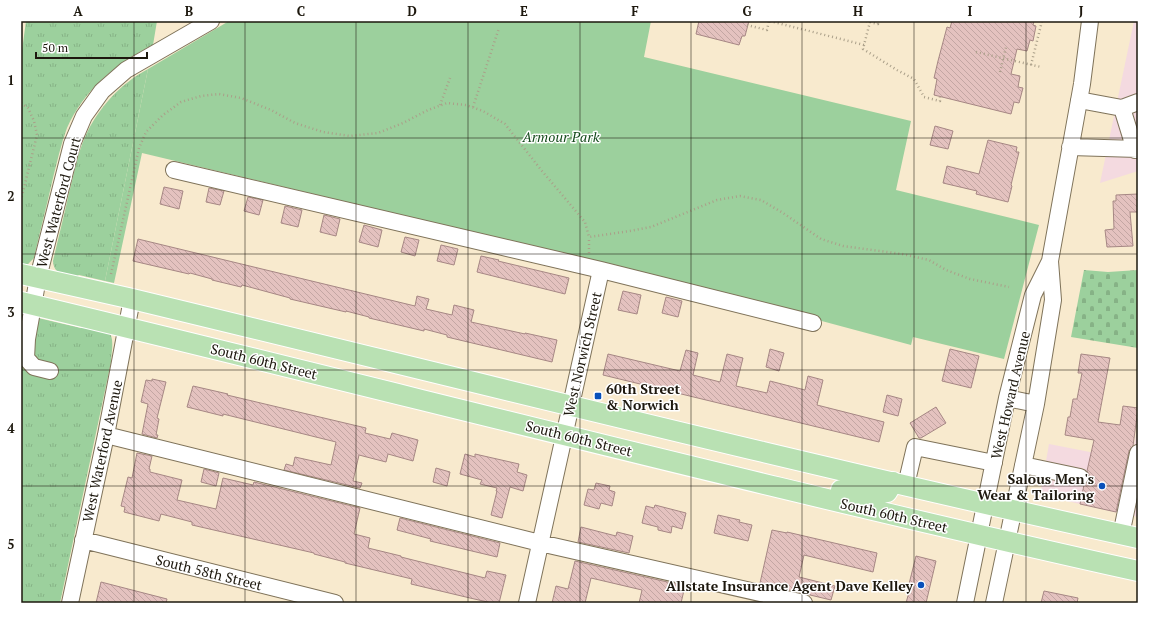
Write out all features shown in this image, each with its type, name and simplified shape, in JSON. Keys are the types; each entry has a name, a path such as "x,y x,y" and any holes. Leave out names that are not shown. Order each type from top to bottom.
{"main road":[{"name":"South 60th Street","path":"30,276 132,299 571,406 1014,511 1129,536"},
{"name":"South 60th Street","path":"27,303 766,484 1007,542 1138,571"},
{"path":"766,484 828,487 864,495 887,492 900,484"}],"street":[{"name":"West Waterford Court","path":"50,371 34,367 26,358 27,303 30,276 72,144 84,116 102,91 126,70 211,21"},
{"name":"West Howard Avenue","path":"994,603 1036,404 1053,300 1050,261 1080,92 1090,21"},
{"name":"West Howard Avenue","path":"1080,92 1099,21"},
{"path":"1080,92 1122,108 1138,102"},
{"path":"1070,147 1136,149 1122,108"},
{"path":"174,170 601,270 813,322"},
{"name":"West Howard Avenue","path":"966,603 1007,398 1033,295 1050,261"},
{"name":"West Norwich Street","path":"527,603 601,270"},
{"name":"West Waterford Avenue","path":"70,603 106,435 132,299"},
{"path":"1007,398 1036,404"},
{"path":"106,435 540,543 804,603"},
{"path":"900,484 915,447 994,463"},
{"path":"1129,536 1138,453"},
{"path":"1023,465 1080,477"},
{"name":"South 58th Street","path":"83,540 335,603"}],"path":[{"path":"747,25 766,30 769,21 864,45"},
{"path":"878,21 878,24 868,21 864,48 897,70 914,79 924,97 940,101 940,97"},
{"path":"1031,65 1042,21"},
{"path":"473,107 499,28"},
{"path":"1000,72 1006,47"},
{"path":"976,52 1041,67"},
{"path":"440,105 450,78"},
{"path":"112,274 139,148 146,132 163,115 181,102 201,96 219,94 241,98 271,110 295,123 323,132 350,136 378,133 447,103 473,107 505,124 585,222 589,237 651,227 717,200 740,196 761,200 821,239 843,246 902,254 929,260 946,270 970,279 1009,287"},
{"path":"21,103 28,108 34,121 37,136 21,200"}],"shaded area":[{"path":"1134,21 1138,21 1138,171 1100,183"},
{"path":"1138,426 1138,517 1040,495 1049,444 1131,460"}],"green space":[{"path":"26,21 157,21 153,45 126,60 102,79 82,102 74,114 67,128 61,147 34,258 28,264 21,266 21,58"},
{"name":"Armour Park","path":"229,21 651,21 644,57 911,121 896,190 1039,225 1004,359 913,337 911,345 613,266 142,153 114,283 105,281 148,69"},
{"path":"148,69 105,281 79,275 74,278 60,273 55,269 53,261 76,165 85,137 96,116 119,89"},
{"path":"1084,270 1108,272 1138,270 1138,348 1071,337"},
{"path":"21,314 81,328 87,325 102,329 111,335 112,339 111,362 60,603 21,603"}],"building":[{"path":"699,21 749,21 745,36 742,36 739,45 696,34"},
{"path":"952,21 1034,21 1033,25 1036,26 1033,41 1030,40 1027,51 1017,49 1011,74 1020,76 1018,87 1023,88 1019,103 1014,102 1011,114 934,95 937,79 934,78 938,61 947,27 950,28"},
{"path":"935,126 953,131 948,149 930,145"},
{"path":"988,140 1017,147 1016,152 1019,152 1008,202 976,194 977,191 943,183 947,166 979,174"},
{"path":"164,187 183,191 179,209 160,204"},
{"path":"209,188 224,191 220,205 206,202"},
{"path":"1138,194 1138,212 1130,212 1133,246 1107,247 1105,230 1114,229 1113,201 1116,201 1116,195"},
{"path":"248,197 263,200 259,215 244,211"},
{"path":"285,206 302,210 298,227 281,223"},
{"path":"324,215 340,219 336,236 320,232"},
{"path":"364,225 382,230 378,247 359,242"},
{"path":"405,237 419,240 415,256 401,252"},
{"path":"138,239 415,306 417,296 429,299 426,309 452,315 454,305 474,310 471,322 557,340 552,362 447,337 447,335 424,329 424,331 346,311 290,299 242,285 241,287 190,273 133,261"},
{"path":"441,245 458,249 454,265 437,261"},
{"path":"481,256 569,278 565,294 477,272"},
{"path":"623,291 641,295 637,314 618,310"},
{"path":"666,297 682,301 678,317 662,313"},
{"path":"770,349 784,353 779,371 766,367"},
{"path":"950,349 979,356 971,388 942,381"},
{"path":"686,350 698,353 693,375 720,382 727,354 743,358 736,386 767,393 770,381 805,390 808,376 823,380 817,405 884,422 879,442 603,375 608,354 680,371"},
{"path":"1081,354 1110,358 1098,422 1120,425 1123,406 1138,408 1133,446 1129,451 1116,512 1080,504 1084,485 1089,479 1089,474 1087,471 1094,440 1065,435 1073,399 1077,399 1082,373 1078,373"},
{"path":"152,379 166,382 157,418 159,419 156,435 158,435 157,438 142,434 148,404 141,402 146,380 152,381"},
{"path":"193,386 366,428 365,433 390,439 392,433 418,440 413,461 388,454 386,462 359,455 353,481 362,483 360,488 284,470 286,464 293,466 295,457 331,465 336,442 223,414 223,416 187,407"},
{"path":"887,395 902,399 898,416 883,412"},
{"path":"936,407 946,423 919,438 910,423"},
{"path":"137,453 152,456 149,469 150,472 182,480 177,500 216,509 223,478 253,485 254,482 360,508 354,534 370,538 368,548 485,578 487,571 506,575 499,603 492,603 411,584 412,579 345,563 314,553 192,525 192,522 161,514 159,521 124,512 125,507 121,506 128,477 132,478"},
{"path":"465,454 475,457 475,454 519,464 517,472 527,475 523,491 510,487 502,518 491,515 497,488 480,484 482,480 460,474"},
{"path":"436,468 450,472 447,486 433,482"},
{"path":"204,469 219,473 216,486 201,482"},
{"path":"596,483 610,486 609,490 615,492 612,506 601,503 599,509 584,505 588,489 594,490"},
{"path":"655,505 686,513 682,529 672,526 671,533 658,530 658,527 642,523 646,506 654,508"},
{"path":"718,515 740,520 739,522 752,525 748,541 714,533"},
{"path":"400,518 500,543 497,557 430,541 431,539 397,530"},
{"path":"581,527 616,536 617,532 633,536 629,553 578,542"},
{"path":"772,530 787,532 877,553 873,572 804,555 799,577 835,586 831,600 760,583"},
{"path":"916,556 936,561 926,603 906,603 909,592 907,592"},
{"path":"575,561 685,586 681,603 639,603 642,590 591,578 585,603 552,603 556,586 568,589"},
{"path":"101,582 167,599 166,603 96,603"},
{"path":"1044,591 1078,598 1077,603 1041,603"}],"place":[{"name":"60th Street & Norwich","path":"598,396"},
{"name":"Salous Men's Wear & Tailoring","path":"1102,486"},
{"name":"Allstate Insurance Agent Dave Kelley","path":"921,585"}]}
